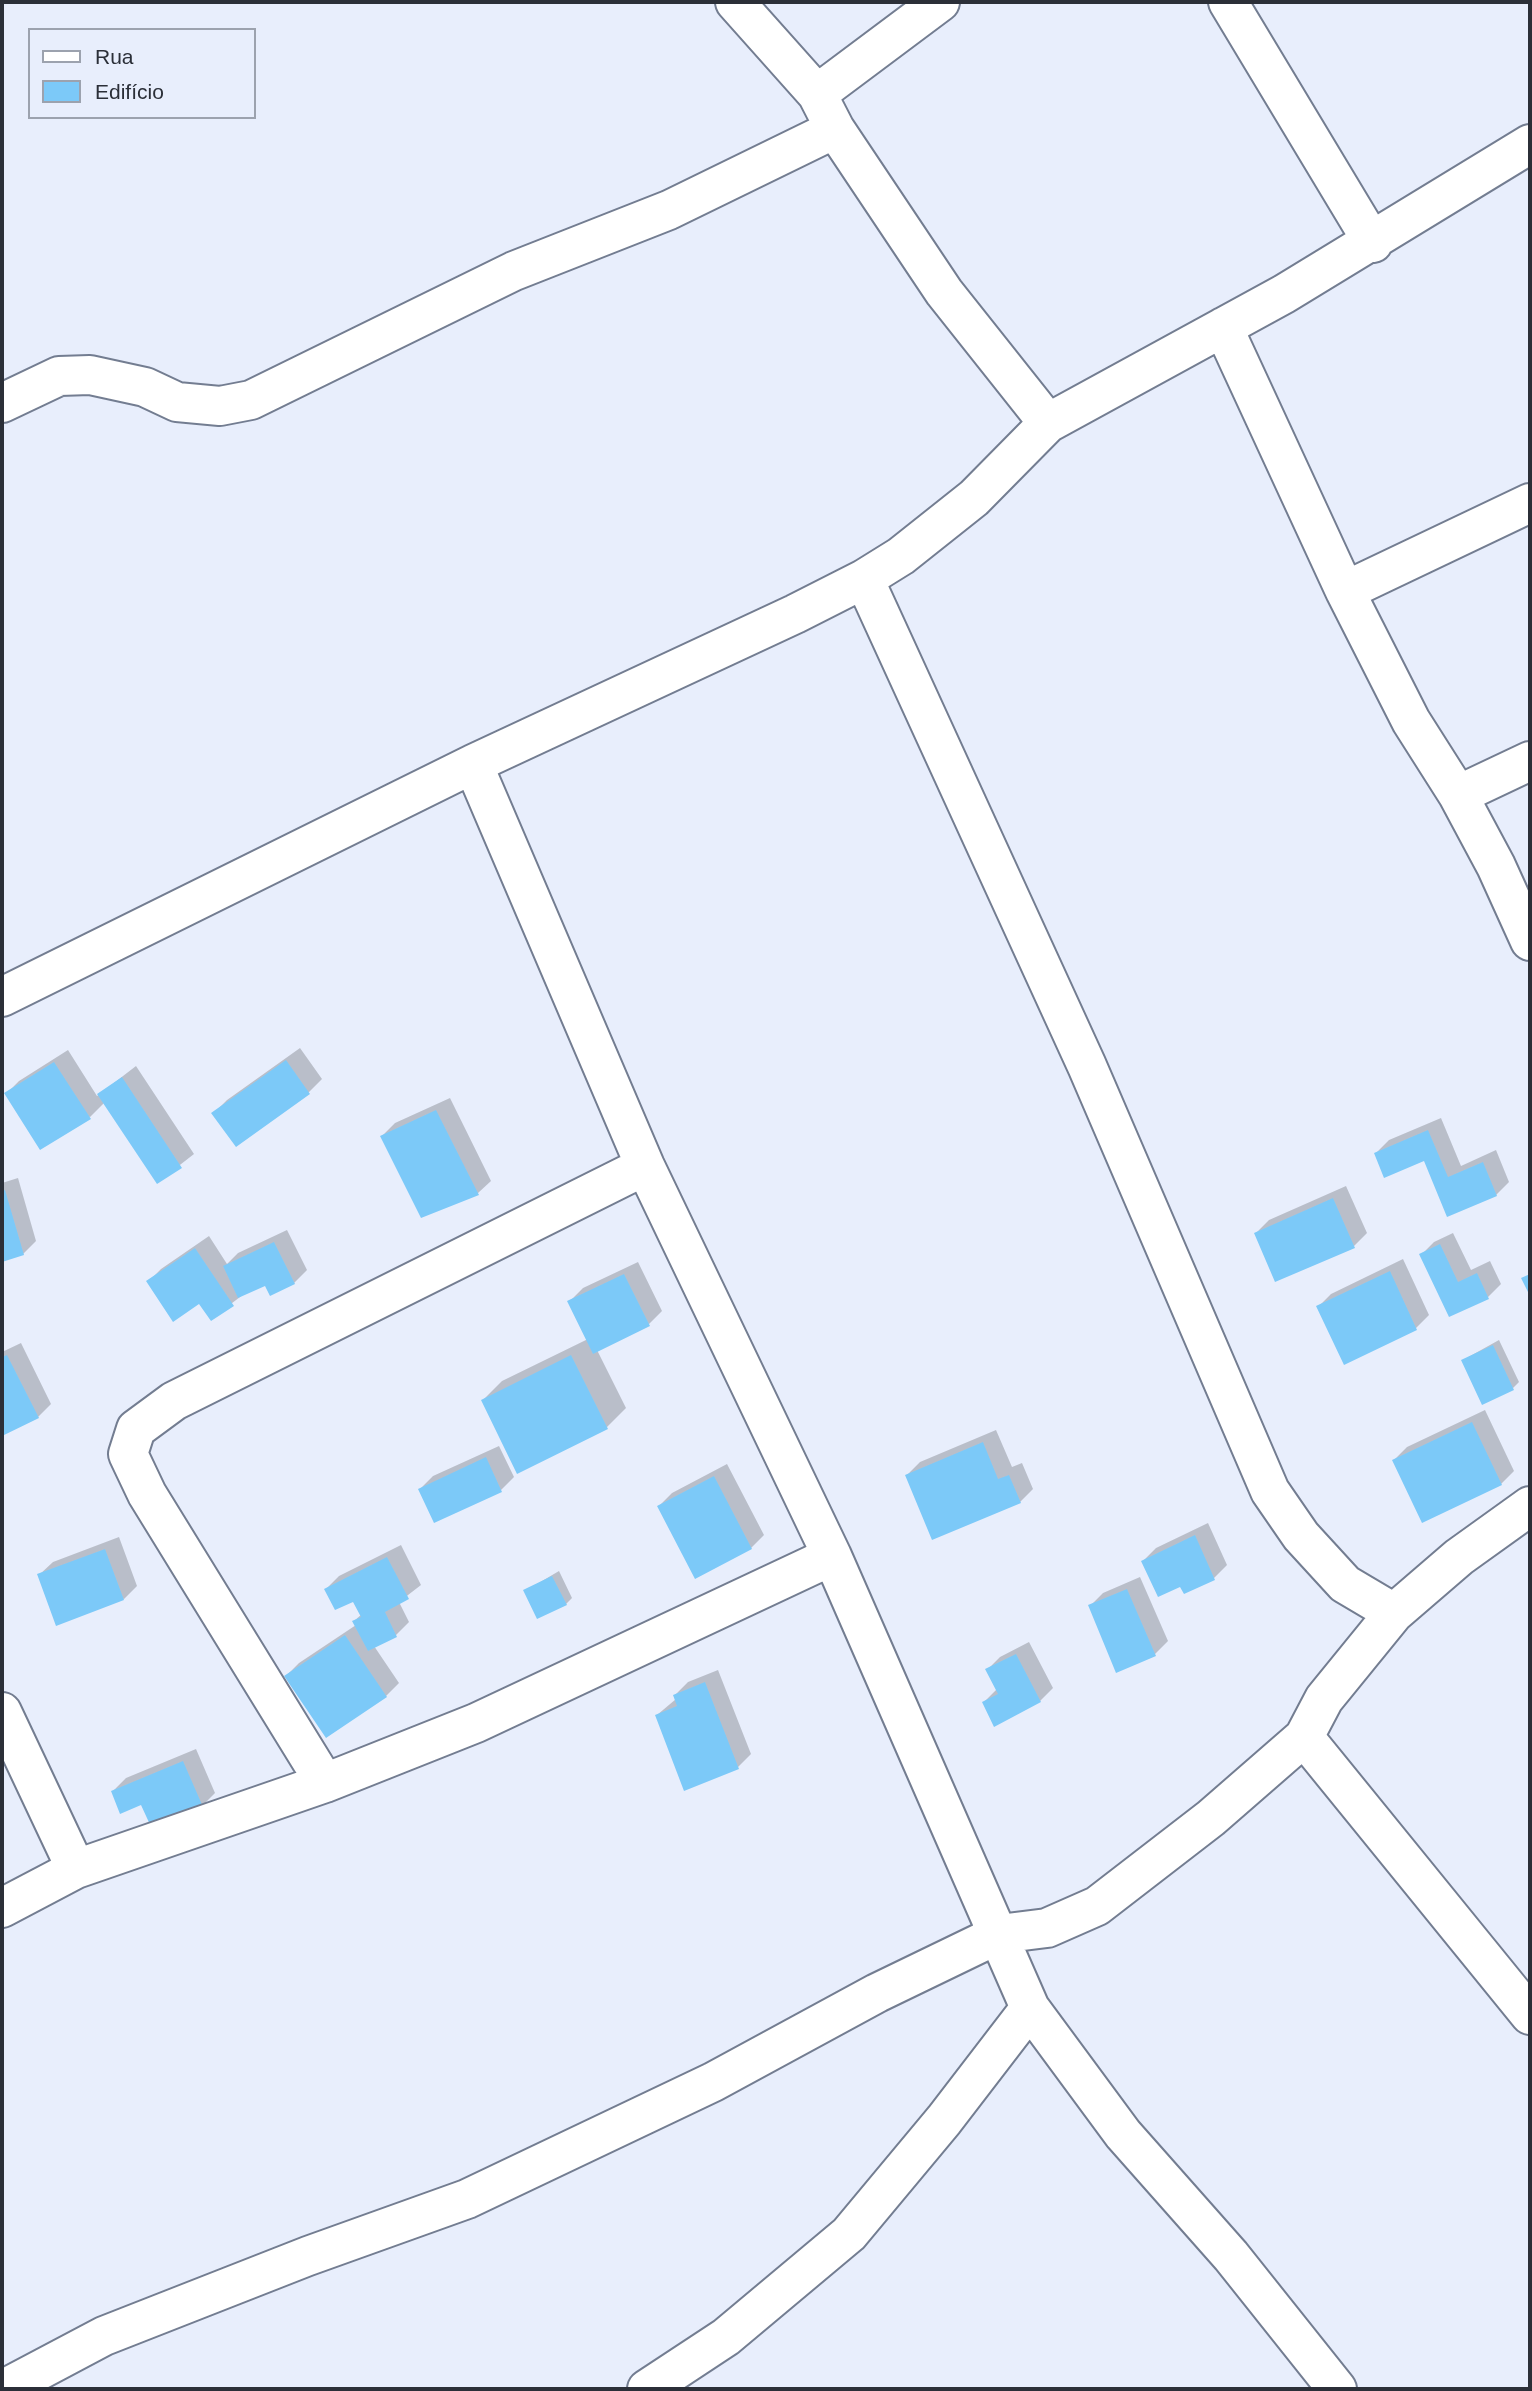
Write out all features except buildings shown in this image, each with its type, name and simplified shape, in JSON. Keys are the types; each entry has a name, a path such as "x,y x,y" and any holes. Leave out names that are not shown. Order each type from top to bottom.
{"street":[{"path":"735,2 817,94 835,129 944,292 1048,423"},
{"path":"817,94 940,2"},
{"path":"1228,2 1373,243"},
{"path":"2,403 59,376 90,375 145,387 177,402 220,406 251,400 514,271 669,210 835,129"},
{"path":"2,997 473,764 795,614 864,579 901,556 974,498 1048,423 1373,243 1530,144"},
{"path":"1223,327 1345,591 1410,721 1458,795 1496,866 1530,941"},
{"path":"1345,591 1530,503"},
{"path":"864,579 1081,1054 1270,1491 1301,1536 1345,1584 1394,1613"},
{"path":"1458,795 1530,761"},
{"path":"473,764 646,1166 832,1556 1030,2008 1123,2134 1231,2256 1337,2389"},
{"path":"325,1783 147,1494 128,1454 136,1429 174,1401 646,1166"},
{"path":"4,2389 104,2336 308,2256 467,2199 713,2082 877,1993 999,1934 1047,1928 1097,1906 1211,1818 1304,1737 1324,1699 1394,1613 1459,1557 1530,1506"},
{"path":"2,1908 76,1869 325,1783 476,1723 832,1556"},
{"path":"2,1712 76,1869"},
{"path":"1304,1737 1530,2015"},
{"path":"647,2389 726,2337 849,2234 944,2120 1030,2008"}]}
